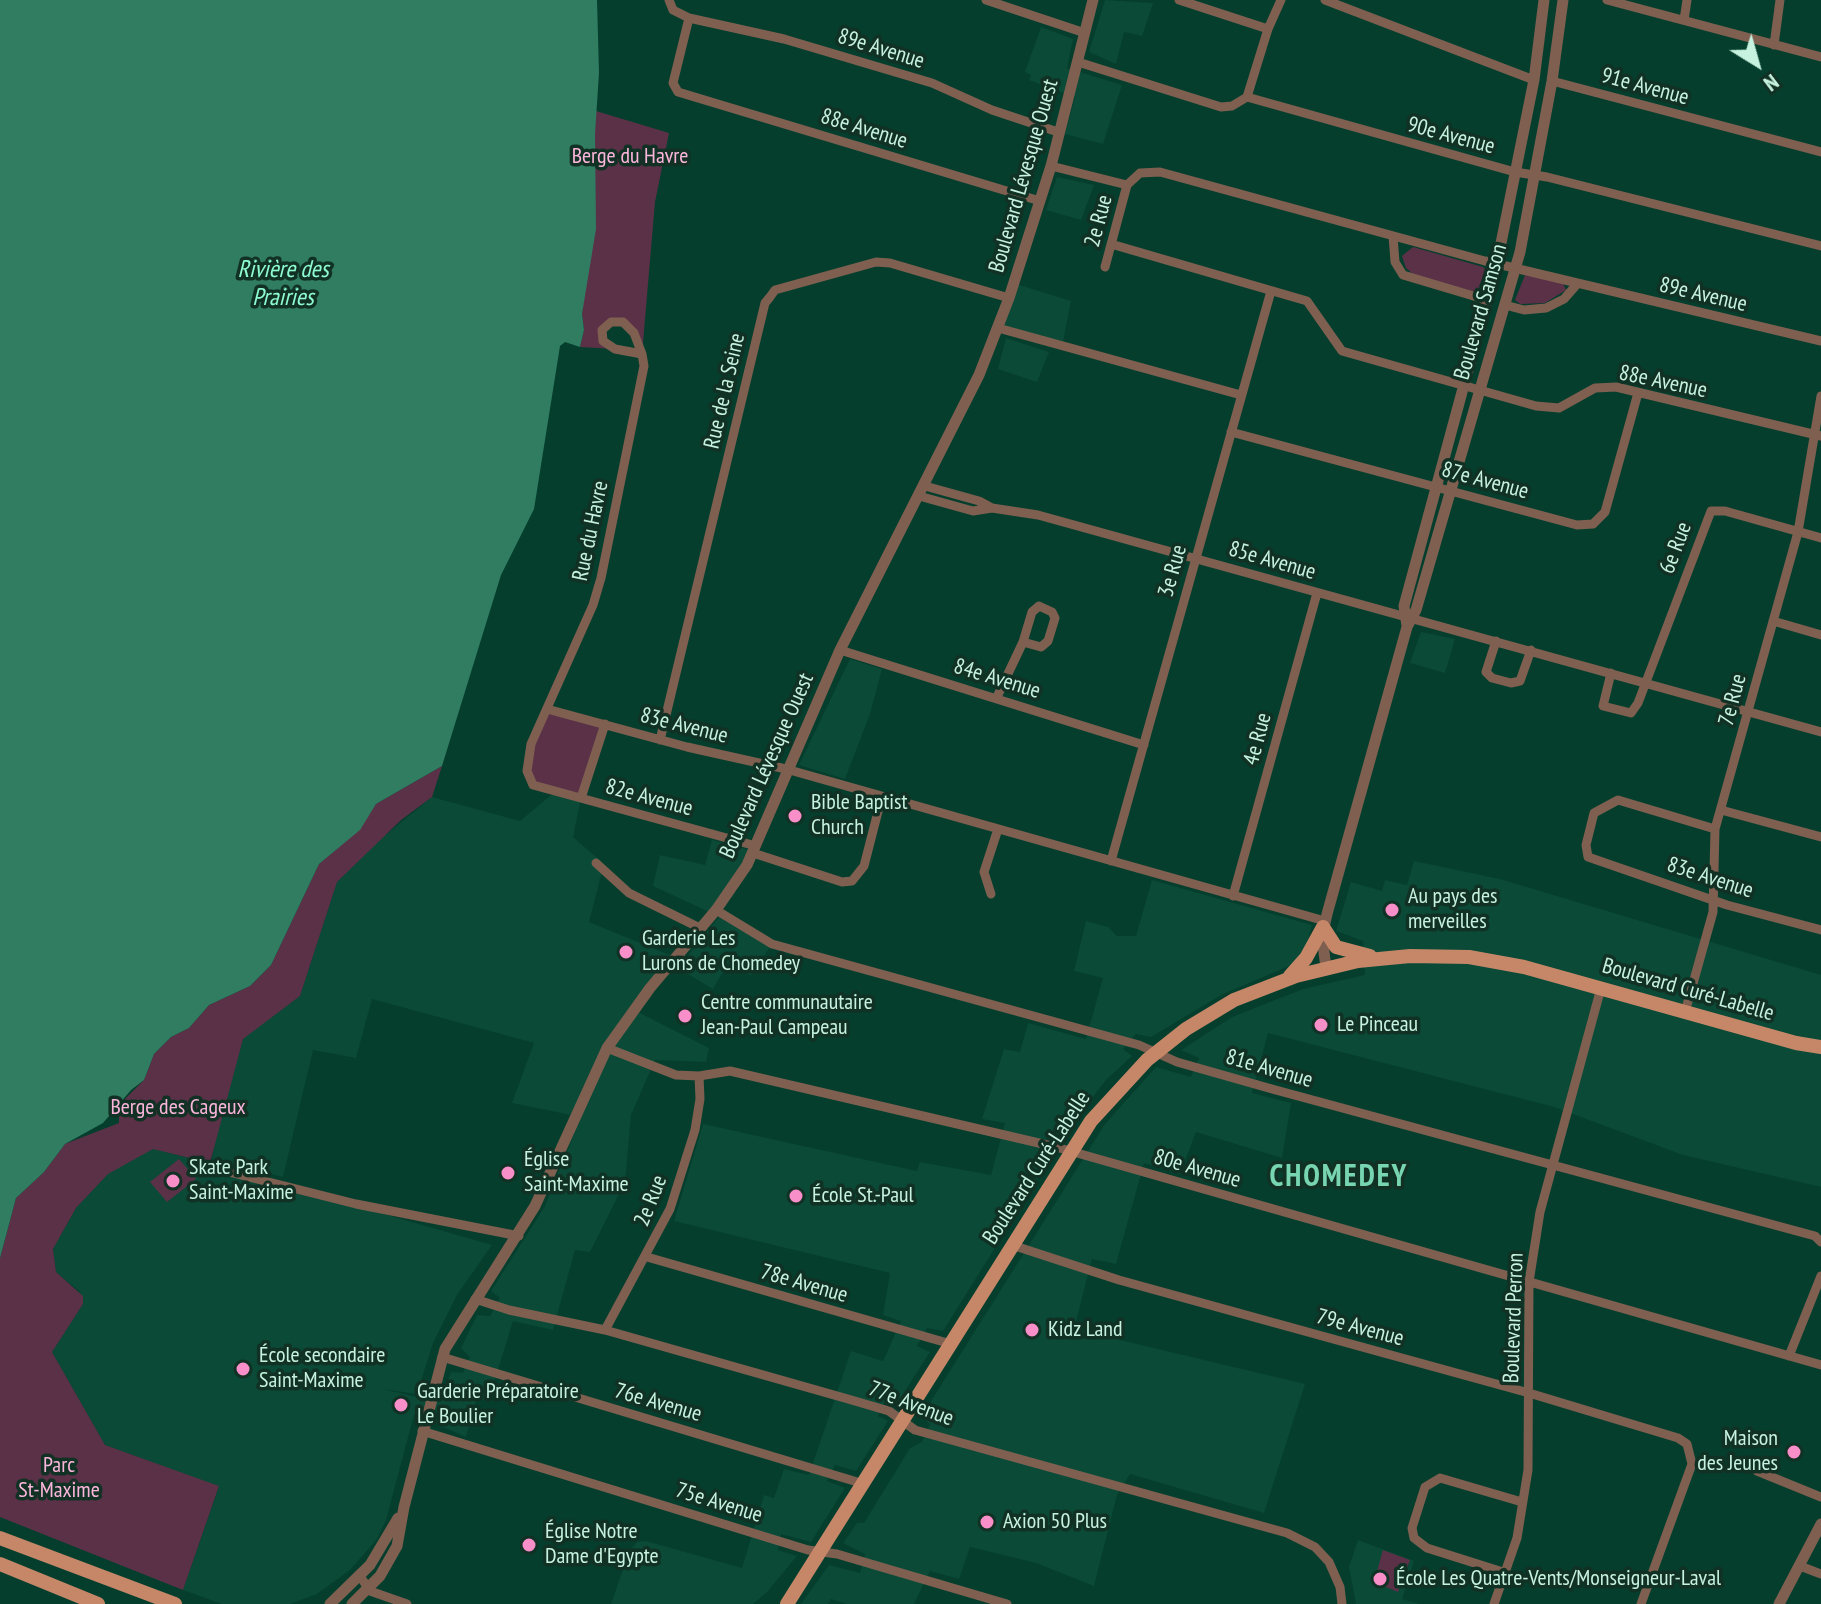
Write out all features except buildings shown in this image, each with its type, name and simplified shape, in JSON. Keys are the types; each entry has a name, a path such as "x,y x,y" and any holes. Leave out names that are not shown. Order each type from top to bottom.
{"main road":[{"path":"1324,924 1338,948 1382,958"},
{"path":"1287,979 1305,961 1324,924"},
{"name":"Boulevard Curé-Labelle","path":"787,1604 1071,1151 1107,1101 1156,1053 1223,1007 1287,979 1326,968 1382,958 1439,956 1492,960 1796,1043 1821,1047"},
{"name":"Boulevard Curé-Labelle","path":"1796,1043 1821,1054"},
{"path":"0,1538 175,1604"},
{"name":"Boulevard Curé-Labelle","path":"773,1604 816,1558"},
{"path":"0,1564 98,1604"}],"street":[{"path":"669,0 673,10 689,18"},
{"path":"986,0 1085,33"},
{"name":"Boulevard Lévesque Ouest","path":"352,1604 368,1589 397,1546 442,1357 475,1299 519,1236 607,1048 716,910 754,850 786,769 840,650 922,491 998,328 1051,166 1093,0"},
{"path":"1179,0 1268,29"},
{"path":"1247,97 1268,29 1281,0"},
{"path":"1325,0 1534,80"},
{"name":"Boulevard Samson","path":"1408,621 1404,606 1497,263 1534,80 1544,0"},
{"name":"Boulevard Samson","path":"1326,968 1324,924 1408,621 1516,267 1552,81 1563,0"},
{"path":"1607,0 1821,57"},
{"path":"1684,20 1687,0"},
{"path":"1774,45 1780,0"},
{"name":"88e Avenue","path":"689,18 673,83 678,92 1040,201"},
{"name":"89e Avenue","path":"689,18 784,39 932,83 992,110 1058,132"},
{"name":"90e Avenue","path":"1078,62 1221,107 1232,106 1247,97 1515,172 1821,246"},
{"name":"91e Avenue","path":"1552,81 1821,152"},
{"path":"1051,166 1127,185"},
{"name":"89e Avenue","path":"1127,185 1140,173 1173,174 1497,263 1821,341"},
{"name":"2e Rue","path":"1105,267 1127,185"},
{"path":"1393,236 1394,257 1403,275 1487,300"},
{"name":"88e Avenue","path":"1111,244 1307,301 1342,351 1536,406 1559,408 1595,388 1616,387 1818,435"},
{"name":"Rue de la Seine","path":"660,740 765,303 775,290 876,262 890,263 1009,298"},
{"path":"1505,305 1524,310 1546,308 1564,299 1578,283"},
{"name":"3e Rue","path":"1111,861 1271,291"},
{"path":"611,322 623,322 634,333 642,354 615,349 603,341 602,330 611,322"},
{"path":"998,328 1241,395"},
{"name":"Rue du Havre","path":"533,785 527,771 531,744 601,578 644,366 642,354"},
{"name":"87e Avenue","path":"1231,432 1577,525 1593,524 1605,512 1638,393"},
{"name":"7e Rue","path":"1685,1012 1713,899 1715,829 1798,532 1818,435 1821,396"},
{"name":"85e Avenue","path":"922,491 979,501 992,508 1038,515 1408,621 1531,650 1821,732"},
{"name":"6e Rue","path":"1643,682 1711,511 1725,511 1798,532"},
{"path":"1798,532 1821,538"},
{"name":"4e Rue","path":"1233,896 1317,593"},
{"path":"997,697 1023,642 1032,612 1039,606 1052,612 1054,627 1045,645 1023,642"},
{"path":"1773,621 1821,635"},
{"path":"1496,641 1486,672 1492,678 1511,683 1520,681 1531,650"},
{"name":"84e Avenue","path":"840,650 1144,745"},
{"path":"1611,673 1603,706 1615,711 1631,713 1638,703 1643,682"},
{"name":"83e Avenue","path":"547,709 660,740 786,769 1324,924"},
{"path":"581,798 605,724"},
{"name":"82e Avenue","path":"533,785 754,850 842,882 852,881 864,866 882,796"},
{"name":"83e Avenue","path":"1715,829 1618,800 1594,813 1586,845 1588,857 1713,899 1821,930"},
{"path":"1721,810 1821,837"},
{"path":"991,894 984,872 998,829"},
{"path":"596,863 629,893 700,928"},
{"name":"81e Avenue","path":"716,910 772,944 1108,1036 1207,1070 1815,1236 1821,1242"},
{"name":"Boulevard Perron","path":"1494,1604 1517,1538 1531,1431 1529,1282 1540,1212 1601,988"},
{"name":"80e Avenue","path":"607,1048 676,1075 699,1076 730,1071 1071,1151 1821,1365"},
{"name":"2e Rue","path":"605,1330 647,1257 670,1209 695,1130 700,1099 699,1076"},
{"path":"225,1171 356,1204 519,1236"},
{"name":"79e Avenue","path":"1012,1245 1119,1280 1529,1393 1678,1438 1687,1444 1692,1464 1641,1604"},
{"name":"78e Avenue","path":"647,1257 951,1344"},
{"path":"1789,1356 1821,1276"},
{"name":"77e Avenue","path":"475,1299 605,1330 889,1411 915,1430 1287,1533 1315,1547 1329,1562 1340,1587 1342,1604"},
{"name":"76e Avenue","path":"442,1357 864,1484"},
{"name":"75e Avenue","path":"422,1431 816,1558 1007,1604"},
{"path":"1757,1471 1821,1497"},
{"path":"1506,1573 1427,1548 1414,1538 1412,1528 1425,1487 1440,1478 1522,1502"},
{"name":"Boulevard Lévesque Ouest","path":"330,1604 360,1576 385,1544 404,1507"},
{"path":"1779,1604 1821,1524"},
{"path":"1800,1566 1821,1574"},
{"path":"360,1576 368,1589 407,1604"}],"shaded area":[{"path":"1105,0 1153,3 1142,36 1124,32 1116,64 1089,52"},
{"path":"1041,27 1073,39 1067,68 1122,85 1103,144 1065,134 1075,97 1029,80 1031,75 1025,72"},
{"path":"1057,177 1094,185 1081,220 1046,210"},
{"path":"1013,283 1071,301 1062,347 998,328"},
{"path":"1006,338 1049,352 1037,382 998,369"},
{"path":"1421,632 1455,639 1445,673 1410,663"},
{"path":"850,659 882,669 870,714 845,779 799,765"},
{"path":"556,791 581,798 573,837 604,864 589,922 672,956 638,1012 709,1048 706,1062 655,1060 631,1115 625,1182 590,1252 575,1250 553,1330 513,1321 488,1402 477,1398 466,1437 436,1424 436,1418 414,1415 386,1520 377,1539 350,1570 317,1594 290,1604 222,1604 183,1590 219,1487 105,1445 52,1352 83,1304 79,1291 56,1272 53,1249 76,1208 108,1173 153,1148 492,1245 457,1295 433,1343 417,1394 382,1389 440,1402 451,1372 463,1373 470,1357 461,1348 477,1315 490,1316 500,1298 491,1291 545,1206 581,1117 512,1103 534,1043 372,999 356,1058 313,1050 283,1177 212,1160 217,1130 243,1038 300,996 337,882 371,847 432,797 520,821"},
{"path":"712,840 749,850 730,885 709,912 653,886 660,855 705,865"},
{"path":"1414,861 1500,879 1821,975 1821,1187 1683,1155 1554,1107 1268,1033 1252,1093 1291,1103 1282,1158 1196,1132 1180,1174 1144,1163 1116,1264 1092,1259 1074,1329 1305,1384 1264,1513 1130,1474 1117,1495 1094,1586 1036,1563 970,1547 959,1579 930,1571 914,1604 847,1604 831,1599 828,1604 801,1604 829,1565 860,1573 865,1554 843,1543 857,1523 864,1523 910,1448 922,1442 930,1424 921,1417 1105,1124 1156,1067 1191,1077 1199,1058 1181,1050 1232,1017 1303,989 1365,975 1363,941 1336,931 1351,882 1382,891 1385,880 1407,885"},
{"path":"1152,880 1312,925 1306,947 1298,960 1287,967 1223,994 1151,1037 1136,1034 1123,1049 1132,1056 1106,1080 1063,1136 1046,1132 1044,1154 1050,1160 943,1331 927,1328 917,1346 930,1352 898,1402 885,1400 878,1416 888,1421 856,1471 835,1465 827,1481 845,1488 811,1542 781,1534 778,1550 797,1556 767,1592 753,1604 611,1604 629,1552 637,1542 646,1541 742,1568 764,1495 774,1498 784,1469 809,1475 851,1351 883,1361 901,1321 883,1315 890,1273 674,1221 703,1124 917,1171 920,1162 991,1175 1005,1123 982,1119 1004,1049 1020,1052 1028,1023 1086,1039 1103,978 1074,971 1086,921 1108,927 1117,936 1136,936"},
{"path":"723,912 772,944 751,975 727,965 713,989 678,968"},
{"name":"École Les Quatre-Vents/Monseigneur-Laval","path":"1358,1540 1414,1561 1402,1599 1419,1604 1356,1604 1349,1567"}],"green space":[{"name":"Berge du Havre","path":"596,111 669,133 655,202 642,354 623,322 602,330 603,341 615,349 580,347 584,330 582,314"},
{"path":"1413,247 1483,267 1486,270 1479,286 1481,290 1475,292 1413,274 1406,268 1402,256"},
{"path":"1525,275 1563,283 1566,290 1545,303 1520,304 1515,300"},
{"path":"547,709 605,724 581,798 533,785 527,771 531,744"},
{"path":"442,766 432,797 401,820 337,882 300,996 243,1039 210,1163 153,1149 108,1174 76,1208 53,1249 56,1272 83,1296 83,1304 52,1352 105,1445 219,1486 183,1590 0,1517 0,1258 16,1198 44,1172 65,1144 119,1123 119,1105 144,1080 154,1054 171,1037 189,1028 209,1005 250,986 271,965 319,864 359,830 376,804"},
{"name":"Skate Park Saint-Maxime","path":"179,1159 196,1179 167,1202 150,1182"},
{"path":"1383,1550 1410,1560 1398,1592 1374,1582"}],"water":[{"name":"Rivière des Prairies","path":"0,0 597,0 599,73 595,134 596,229 582,314 584,330 580,347 565,342 560,346 534,509 501,575 442,766 376,804 360,830 319,864 271,965 250,986 209,1005 189,1028 171,1037 154,1054 144,1080 131,1090 103,1123 65,1144 44,1172 16,1198 0,1258"}],"place":[{"name":"Bible Baptist Church","path":"795,816"},
{"name":"Au pays des merveilles","path":"1392,910"},
{"name":"Garderie Les Lurons de Chomedey","path":"626,952"},
{"name":"Centre communautaire Jean-Paul Campeau","path":"685,1016"},
{"name":"Le Pinceau","path":"1321,1025"},
{"name":"Église Saint-Maxime","path":"508,1173"},
{"name":"Skate Park Saint-Maxime","path":"173,1181"},
{"name":"École St.-Paul","path":"796,1196"},
{"name":"Kidz Land","path":"1032,1330"},
{"name":"École secondaire Saint-Maxime","path":"243,1369"},
{"name":"Garderie Préparatoire Le Boulier","path":"401,1405"},
{"name":"Maison des Jeunes","path":"1794,1452"},
{"name":"Axion 50 Plus","path":"987,1522"},
{"name":"Église Notre Dame d'Egypte","path":"529,1545"},
{"name":"École Les Quatre-Vents/Monseigneur-Laval","path":"1380,1579"}],"district":[{"name":"CHOMEDEY","path":"1339,1177"}],"park label":[{"name":"Berge des Cageux","path":"178,1108"},
{"name":"Parc St-Maxime","path":"59,1478"}]}
